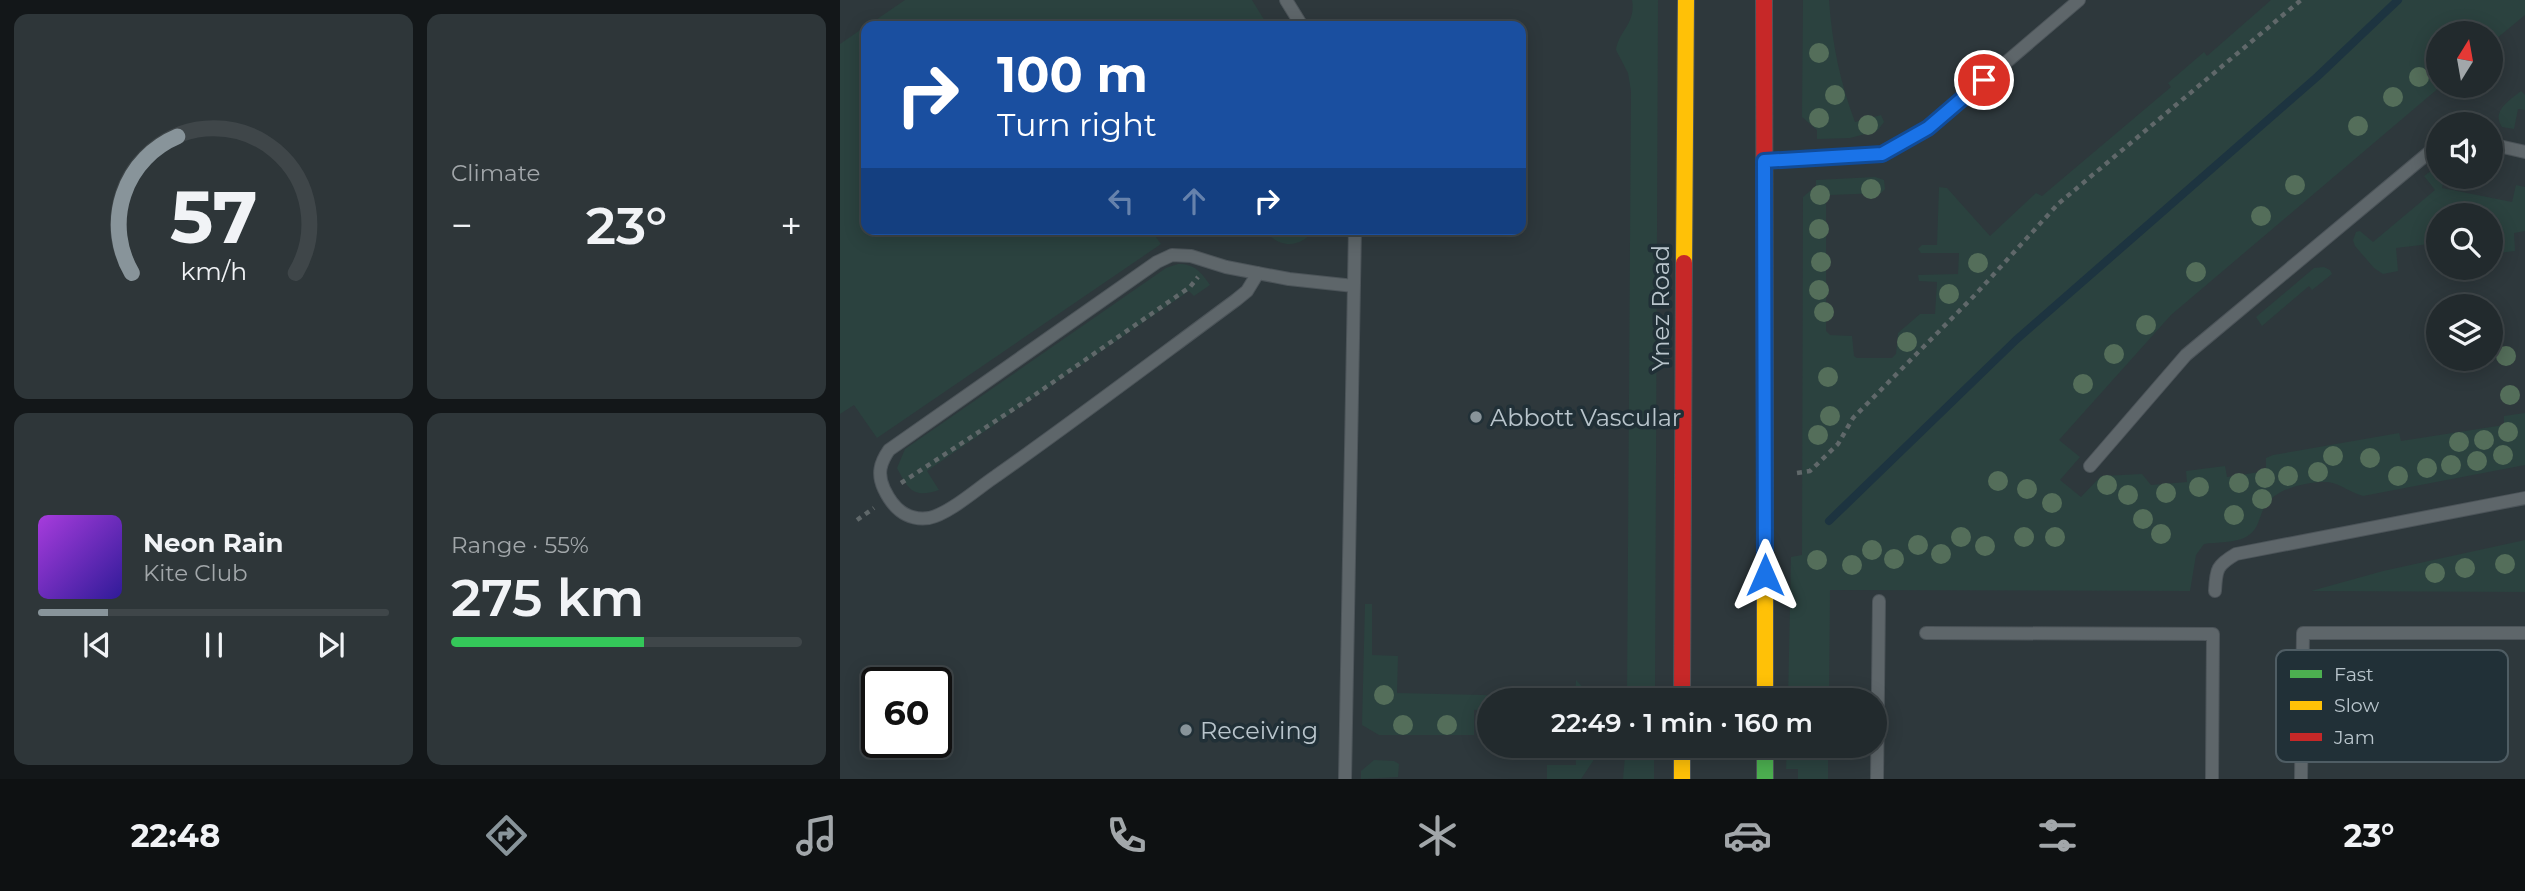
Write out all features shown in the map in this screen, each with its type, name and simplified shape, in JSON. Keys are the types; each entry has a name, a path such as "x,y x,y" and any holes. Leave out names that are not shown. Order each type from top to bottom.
{"main road":[{"name":"Ynez Road","path":"1682,688 1686,0"},
{"path":"1764,0 1765,688"},
{"path":"1682,758 1682,779"},
{"path":"1765,758 1765,779"}],"lane":[{"path":"1286,0 1299,21"},
{"path":"1764,161 1878,155 1893,149 1928,128 2079,0"},
{"path":"2503,147 2525,152"},
{"path":"2090,466 2186,355 2426,155"},
{"path":"1345,779 1355,235"},
{"path":"1258,273 1247,290 1236,300 1046,440 940,514 915,518 902,514 888,497 880,475 881,461 889,450 1157,262 1172,255 1191,256 1289,279 1354,286"},
{"path":"2215,591 2215,576 2221,563 2236,554 2525,498"},
{"path":"1877,779 1879,601"},
{"path":"1926,633 2213,634 2212,779"},
{"path":"2303,650 2303,633 2525,634"}],"path":[{"path":"1765,476 1810,471 1838,444 1853,418 1974,296 2058,204 2301,0"},
{"path":"857,520 888,497 904,480 1026,401 1190,287 1206,261"}],"green space":[{"path":"905,0 1252,0 1265,21 874,21"},
{"path":"1632,0 1658,0 1655,688 1627,688 1631,91 1628,73 1616,50 1633,8"},
{"path":"1803,0 1829,0 1838,62 1855,122 1881,115 1884,122 1877,131 1850,138 1817,139 1817,130 1802,117"},
{"path":"2271,0 2525,0 2525,15 2503,33 2503,21 2426,21 2427,98 2171,315 2059,440 2080,457 2060,480 2081,497 2101,476 2142,474 2151,485 2187,482 2186,471 2225,466 2227,477 2266,471 2266,458 2273,455 2399,433 2401,441 2504,425 2504,416 2525,413 2525,465 2363,496 2328,482 2285,490 2265,506 2251,534 2242,539 2204,544 2196,555 2190,591 1830,590 1829,688 1788,688 1791,557 1802,555 1803,197 1816,186 1816,180 1875,177 1884,180 1885,189 1881,193 1830,195 1826,198 1826,331 1830,335 1852,336 1854,356 1857,358 1892,358 1896,354 1898,333 1920,314 1935,314 1937,282 1919,281 1918,275 1958,274 1959,253 1921,253 1918,249 1922,245 1937,245 1939,187 1947,188 1990,236 2036,193 2042,196 2171,87 2168,83 2204,52 2207,56"},
{"path":"861,29 861,235 1154,235 1161,244 877,438 854,405 840,414 840,44"},
{"path":"2521,91 2525,95 2525,110 2518,109 2514,129 2503,127 2503,112 2500,112"},
{"path":"2516,185 2525,187 2525,231 2514,233 2515,251 2503,252 2503,203 2426,203 2426,244 2396,248 2398,271 2383,274 2374,268 2355,246 2353,240 2356,232 2360,231 2373,242 2435,190 2447,189 2512,202"},
{"path":"1269,235 1310,235 1296,243 1275,240"},
{"path":"1178,264 1189,265 1197,270 1210,285 1194,296 1189,291 927,471 939,490 917,493 908,487 897,468 905,449 1166,268"},
{"path":"2324,267 2332,274 2312,290 2309,286 2262,326 2256,317 2314,268"},
{"path":"2525,540 2525,592 2311,591 2383,571"},
{"path":"1365,604 1372,604 1372,655 1398,656 1397,693 1477,695 1477,710 1474,710 1474,735 1379,735 1362,725"},
{"path":"1576,680 1584,688 1576,688"},
{"path":"1576,758 1594,758 1581,779 1547,779 1547,765 1576,765"},
{"path":"1625,758 1654,758 1654,779 1623,779"},
{"path":"1786,758 1828,758 1828,779 1798,779 1798,769 1786,769"},
{"path":"1374,760 1394,761 1399,764 1398,777 1361,779 1361,771"}],"waterway":[{"path":"1829,521 2016,340 2318,76 2398,0"}],"traffic: fast":[{"path":"1765,758 1765,779"}],"traffic: slow":[{"path":"1684,263 1686,0"},
{"path":"1765,468 1765,688"},
{"path":"1682,758 1682,779"}],"traffic: jam":[{"path":"1764,0 1765,468"},
{"path":"1682,688 1684,263"}],"place":[{"name":"Abbott Vascular","path":"1476,417"},
{"name":"Receiving","path":"1186,730"}],"route":[{"path":"1765,575 1764,161 1882,154 1928,128 1984,80"}]}
